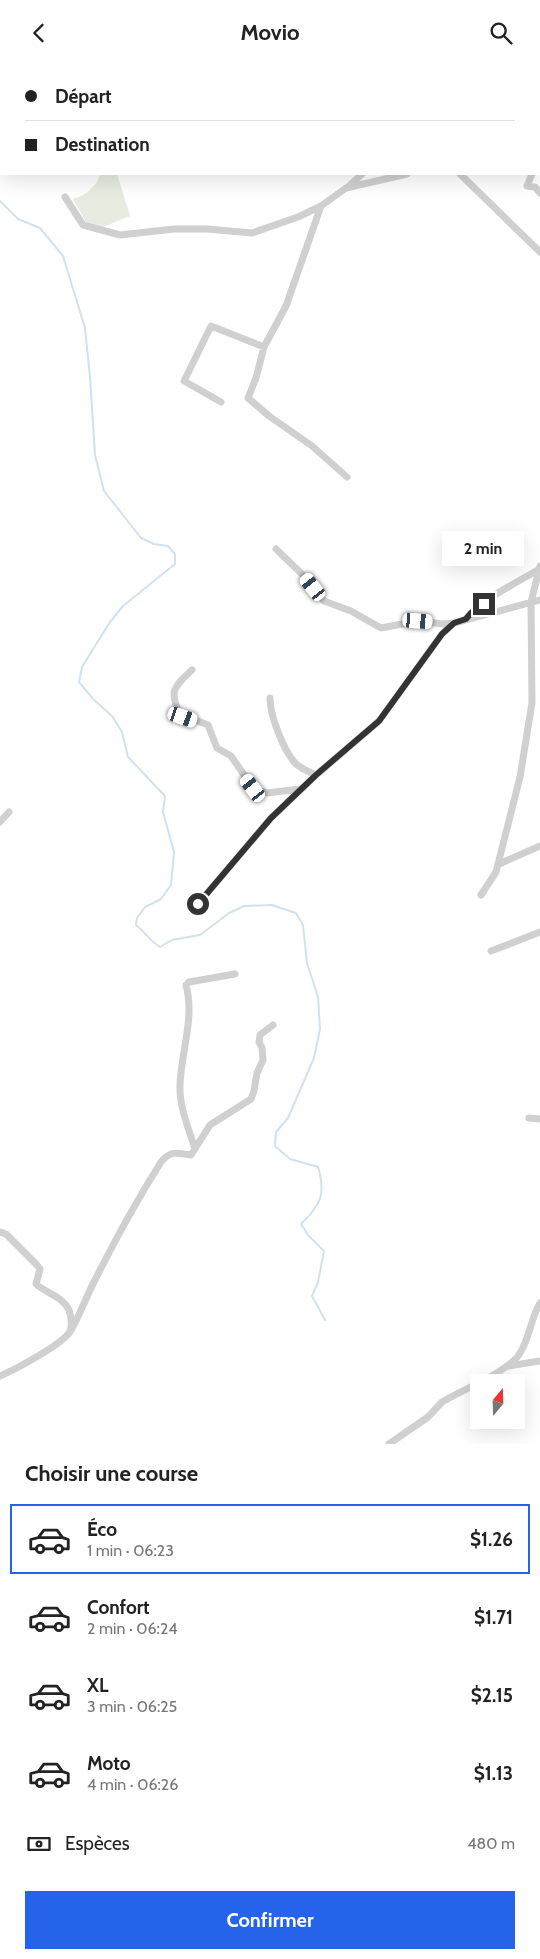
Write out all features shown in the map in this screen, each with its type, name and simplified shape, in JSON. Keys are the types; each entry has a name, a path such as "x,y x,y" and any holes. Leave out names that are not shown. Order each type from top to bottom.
{"street":[{"path":"64,197 83,225 120,235 174,229 207,229 252,233 298,217 321,206 361,175"},
{"path":"346,188 403,175"},
{"path":"461,175 540,251"},
{"path":"532,175 527,186 535,187 540,193"},
{"path":"321,206 286,306 264,347 256,378 248,398 269,416 312,446 347,477"},
{"path":"221,403 184,381 211,326 264,347"},
{"path":"276,549 303,575 324,601 352,611 381,628 418,621 443,624 454,623 540,600"},
{"path":"466,619 471,613 539,568"},
{"path":"481,895 499,864 520,777 532,703 531,602 539,568"},
{"path":"198,904 271,818 316,775 379,721 442,634 454,623"},
{"path":"192,670 175,686 173,697 180,714 208,725 217,748 231,756 253,788 267,793 301,789"},
{"path":"270,698 270,711 285,747 295,763 316,775"},
{"path":"0,822 8,813"},
{"path":"499,864 540,846"},
{"path":"491,951 540,932"},
{"path":"195,1149 182,1109 180,1088 181,1066 187,1042 188,994 186,985 189,982 235,974"},
{"path":"0,1376 43,1353 70,1332 83,1310 91,1288 116,1239 161,1162 167,1155 175,1153 191,1155 210,1125 250,1099 254,1091 257,1073 263,1060 259,1041 260,1035 273,1025"},
{"path":"529,1118 540,1119"},
{"path":"0,1232 6,1234 40,1269 36,1285 58,1298 69,1311 72,1325 70,1332"},
{"path":"508,1367 518,1356 528,1336 534,1313 540,1303"},
{"path":"389,1444 428,1417 448,1398 508,1367 540,1361"}],"shaded area":[{"path":"100,175 117,175 130,216 103,227 86,222 73,199 82,196 96,183"}],"waterway":[{"path":"0,201 18,219 40,228 63,256 85,328 95,455 104,491 141,538 154,544 168,546 175,554 175,564 123,606 110,622 82,667 79,682 93,699 112,716 122,732 128,757 165,796 163,812 174,852 171,885 161,899 145,907 137,918 136,925 160,947 172,940 200,935 229,913 244,906 272,905 296,913 303,925 307,963 318,997 320,1029 314,1058 288,1118 276,1132 275,1146 290,1159 318,1167 322,1185 320,1199 313,1211 301,1224 308,1235 324,1251 318,1282 312,1296 325,1320"}],"route":[{"path":"198,904 271,818 316,775 379,721 442,634 454,623 466,619 484,604"}]}
